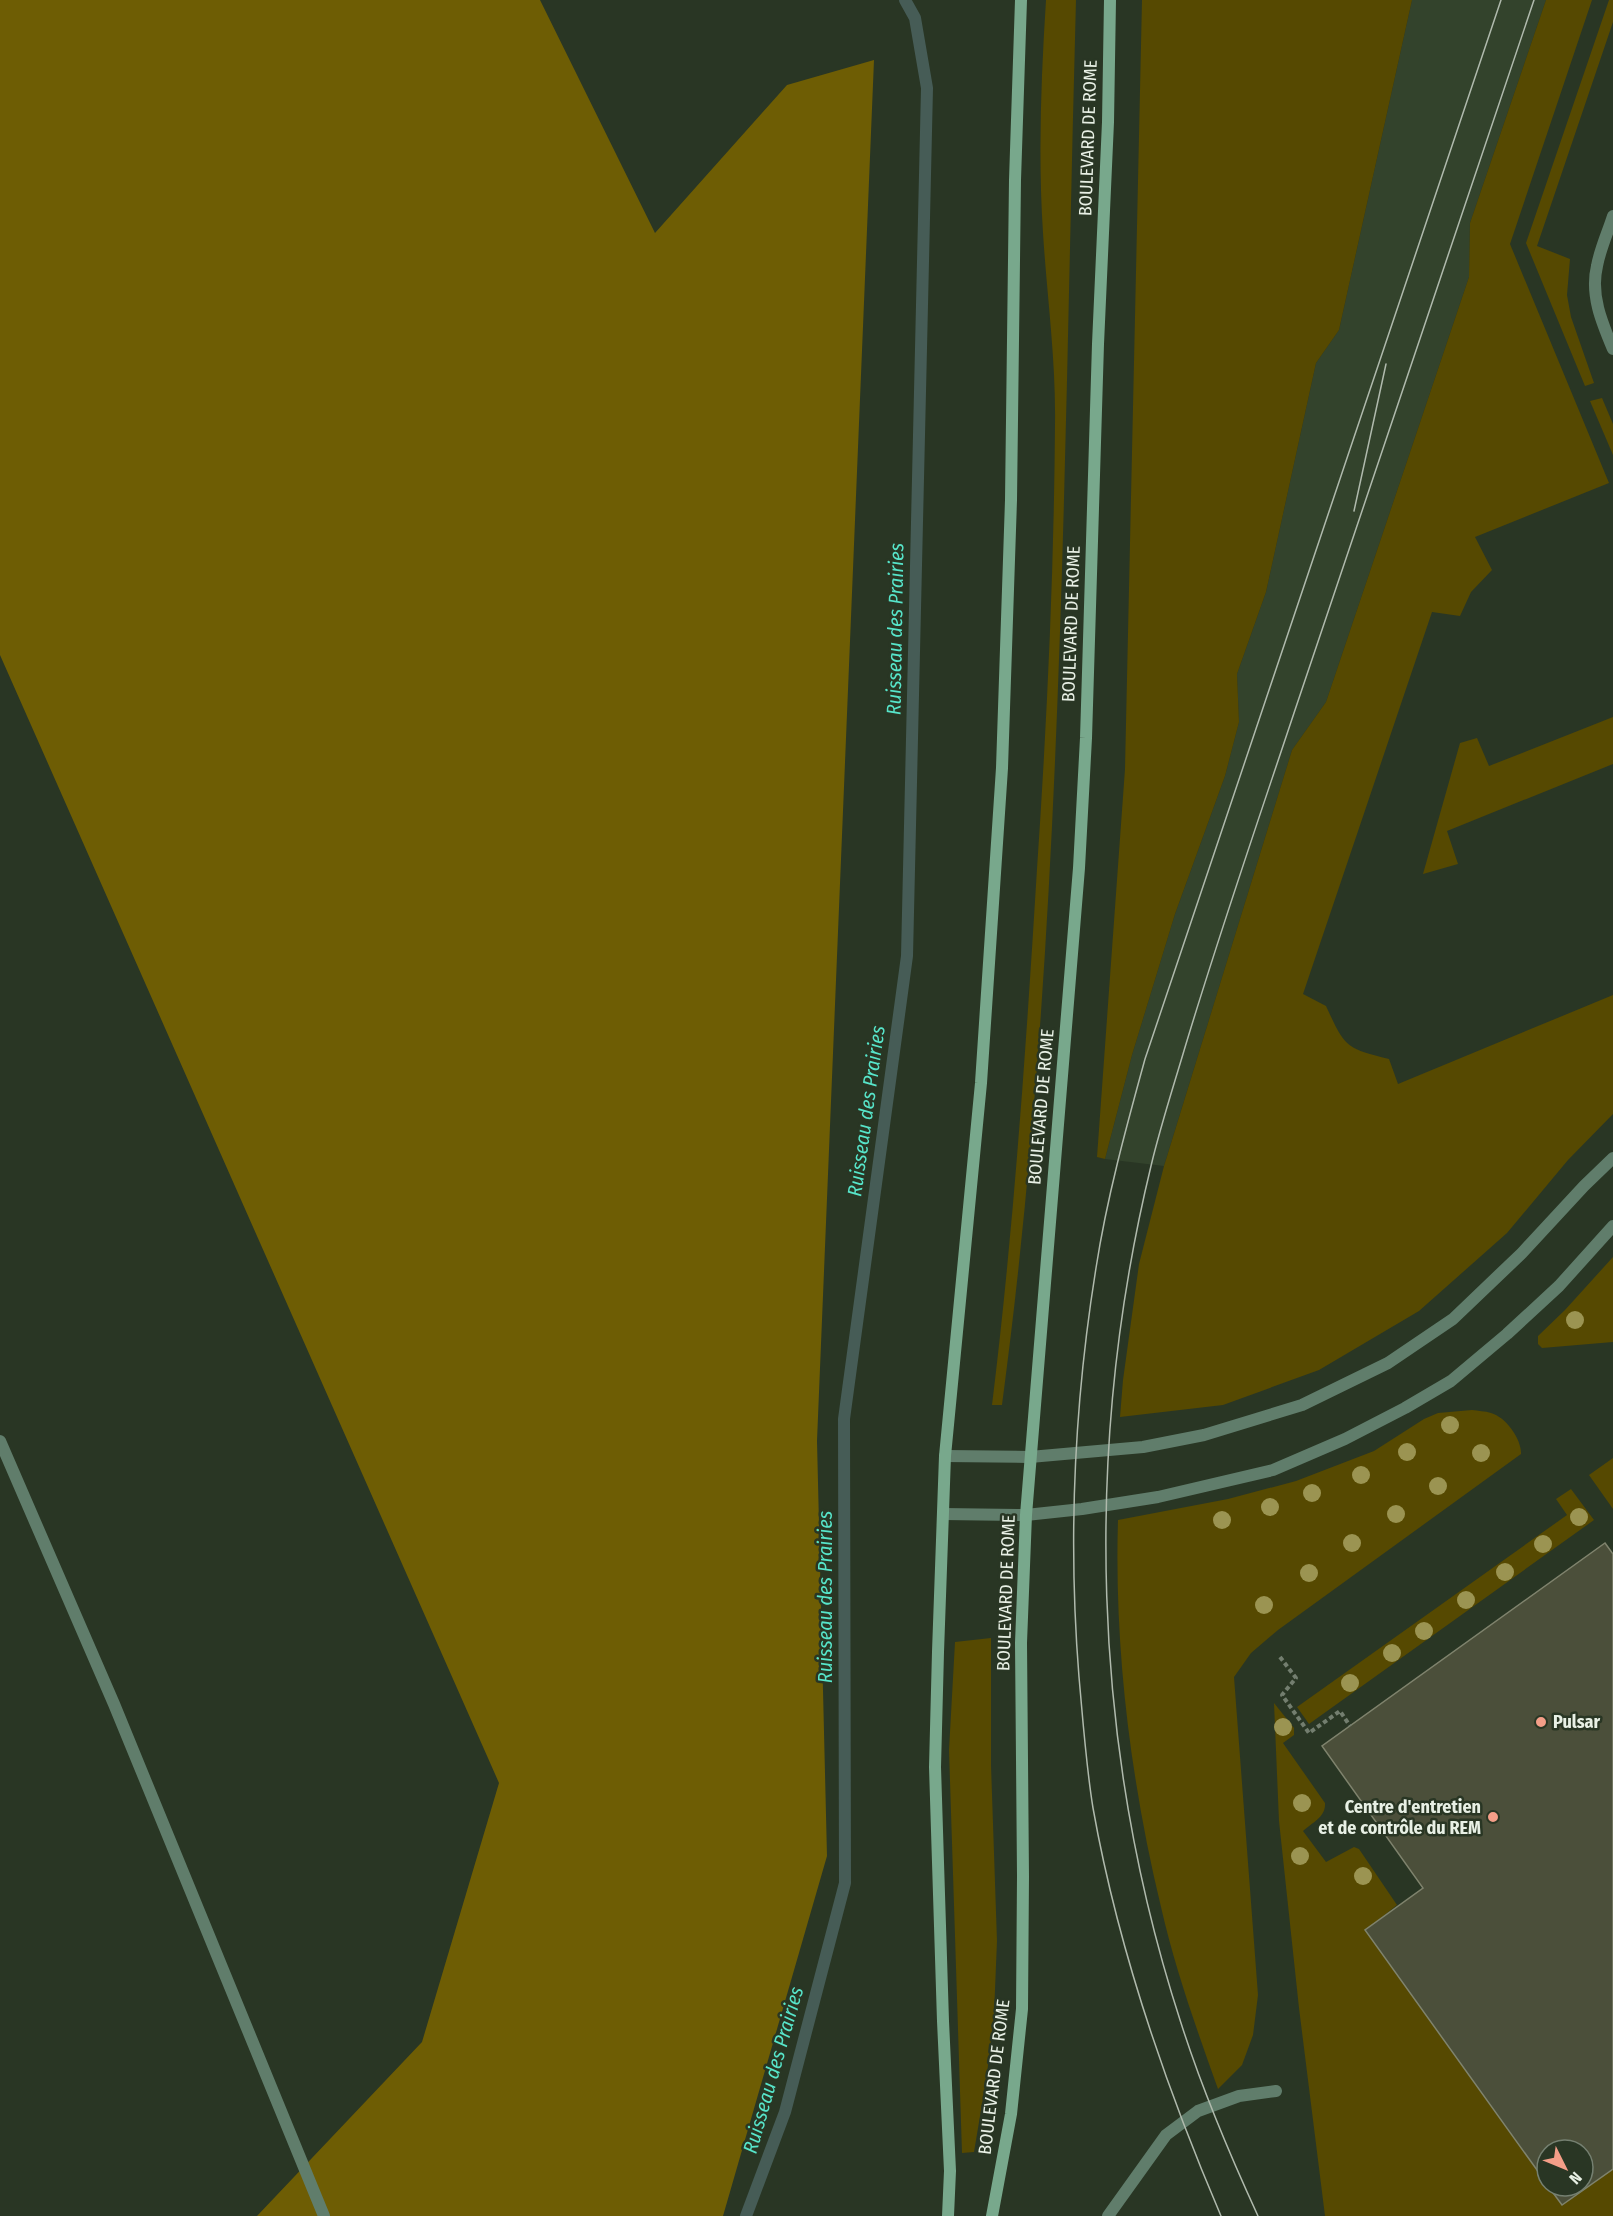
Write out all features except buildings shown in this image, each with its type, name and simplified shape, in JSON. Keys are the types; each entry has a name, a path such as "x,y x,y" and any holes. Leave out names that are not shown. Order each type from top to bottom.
{"main road":[{"name":"BOULEVARD DE ROME","path":"948,2216 950,2171 935,1767 943,1514 945,1456 981,1083 1002,768 1011,500 1015,180 1022,0"},
{"name":"BOULEVARD DE ROME","path":"992,2216 1011,2114 1022,2009 1021,1643 1026,1515 1048,1220 1070,988 1086,738 1092,509 1108,122 1110,0"}],"lane":[{"path":"1613,216 1596,267 1595,294 1600,320 1613,349"},
{"path":"945,1456 1030,1457 1143,1447 1204,1435 1302,1405 1388,1362 1453,1319 1522,1253 1613,1158"},
{"path":"943,1514 1026,1515 1124,1503 1204,1488 1273,1470 1355,1434 1451,1382 1559,1286 1613,1226"},
{"path":"0,1441 114,1704 324,2216"},
{"path":"1108,2216 1166,2135 1190,2117 1239,2096 1276,2091"}],"path":[{"path":"1280,1657 1296,1678 1282,1695 1309,1733 1340,1711 1350,1726"}],"shaded area":[{"path":"0,0 540,0 655,233 787,85 874,60 817,1441 827,1856 723,2216 257,2216 422,2042 499,1783 0,655"},
{"path":"1046,0 1076,0 1057,704 1038,1055 1022,1230 1002,1405 992,1405 1007,1271 1024,1070 1041,813 1049,646 1055,400 1043,233 1040,146"},
{"path":"1142,0 1412,0 1339,330 1316,363 1266,592 1237,674 1239,722 1225,776 1175,914 1132,1055 1105,1159 1097,1157 1125,769"},
{"path":"1412,0 1546,0 1470,223 1469,277 1326,702 1292,750 1164,1166 1105,1159 1132,1055 1175,914 1225,776 1239,722 1237,674 1266,592 1316,363 1339,330"},
{"path":"1546,0 1592,0 1510,244 1609,483 1475,537 1492,570 1471,592 1460,616 1432,612 1303,994 1326,1006 1348,1044 1363,1052 1389,1059 1398,1084 1613,995 1613,1114 1568,1160 1507,1233 1419,1311 1319,1370 1223,1405 1120,1417 1139,1264 1164,1166 1292,750 1326,702 1469,277 1470,223"},
{"path":"1609,0 1613,0 1613,22 1537,246 1570,259 1567,295 1571,317 1594,383 1585,386 1526,243"},
{"path":"1602,398 1613,424 1613,455 1590,401"},
{"path":"1613,717 1613,764 1447,831 1458,864 1423,874 1460,743 1477,738 1489,766"},
{"path":"1613,1257 1613,1342 1542,1348 1538,1344 1538,1336"},
{"path":"1472,1410 1491,1413 1502,1419 1516,1436 1521,1454 1278,1630 1251,1653 1234,1677 1258,1995 1253,2035 1242,2065 1218,2089 1173,1953 1150,1860 1141,1812 1122,1666 1117,1568 1118,1520 1228,1499 1296,1481 1374,1451 1424,1419 1438,1413"},
{"path":"1613,1458 1613,1509 1589,1475"},
{"path":"1571,1489 1594,1520 1309,1724 1297,1707 1567,1515 1556,1499"},
{"path":"991,1638 991,1765 997,1941 994,2014 974,2152 962,2153 949,1750 955,1642"},
{"path":"1274,1703 1294,1728 1294,1735 1283,1743 1325,1803 1321,1816 1303,1831 1326,1862 1354,1847 1359,1849 1397,1905 1366,1930 1535,2167 1535,2198 1557,2198 1562,2205 1572,2198 1595,2198 1595,2182 1613,2169 1613,2216 1325,2216 1279,1821"}],"waterway":[{"name":"Ruisseau des Prairies","path":"746,2216 785,2112 845,1883 844,1419 907,956 927,88 915,18 905,0"}],"tram line":[{"path":"1221,2216 1200,2167 1145,2016 1116,1913 1093,1808 1079,1677 1074,1574 1075,1472 1089,1319 1111,1189 1145,1059 1501,0"},
{"path":"1258,2216 1216,2121 1181,2023 1151,1918 1129,1812 1114,1705 1107,1596 1107,1488 1114,1380 1129,1272 1151,1166 1196,1011 1534,0"},
{"path":"1354,511 1386,364"}],"place":[{"name":"Pulsar","path":"1541,1722"},
{"name":"Centre d'entretien et de contrôle du REM","path":"1493,1817"}]}
